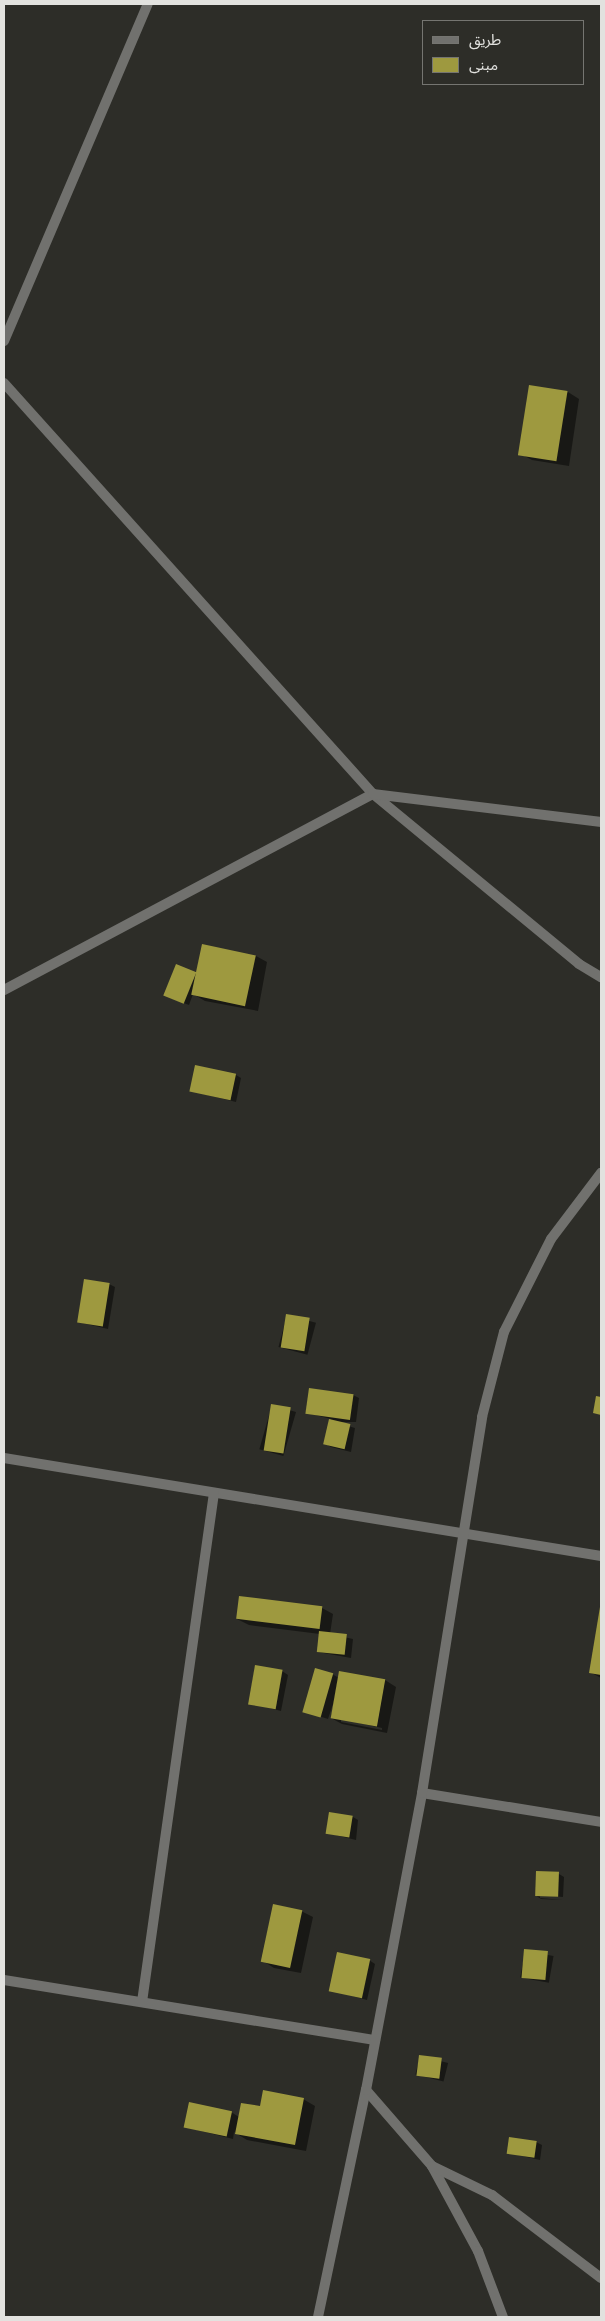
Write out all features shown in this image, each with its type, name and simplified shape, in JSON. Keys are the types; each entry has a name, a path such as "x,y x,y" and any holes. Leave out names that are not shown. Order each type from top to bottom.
{"street":[{"path":"4,340 148,4"},
{"path":"4,383 373,794 579,964 601,978"},
{"path":"4,990 373,794 601,822"},
{"path":"318,2317 366,2090 422,1793 482,1417 504,1332 551,1239 601,1173"},
{"path":"4,1458 463,1535 601,1556"},
{"path":"142,2002 214,1493"},
{"path":"422,1793 601,1822"},
{"path":"4,1980 375,2040"},
{"path":"366,2090 432,2166 478,2251 502,2317"},
{"path":"432,2166 492,2195 601,2278"}],"building":[{"path":"529,385 568,391 556,461 518,455"},
{"path":"202,944 256,955 245,1006 191,995"},
{"path":"176,964 196,972 184,1004 163,996"},
{"path":"195,1065 236,1074 230,1100 189,1091"},
{"path":"84,1279 110,1283 103,1327 77,1322"},
{"path":"286,1314 310,1318 304,1351 281,1348"},
{"path":"309,1388 354,1394 350,1420 305,1414"},
{"path":"596,1396 601,1397 601,1415 593,1413"},
{"path":"271,1404 291,1407 283,1454 264,1450"},
{"path":"329,1419 350,1424 345,1449 323,1444"},
{"path":"239,1596 322,1606 320,1629 236,1619"},
{"path":"601,1607 601,1675 589,1673"},
{"path":"319,1631 347,1634 345,1655 317,1652"},
{"path":"255,1665 283,1670 276,1709 248,1704"},
{"path":"315,1668 333,1673 321,1717 302,1712"},
{"path":"339,1671 385,1679 377,1726 331,1718"},
{"path":"329,1812 353,1816 349,1837 326,1834"},
{"path":"536,1871 559,1872 558,1897 535,1896"},
{"path":"273,1904 302,1910 290,1968 261,1962"},
{"path":"524,1949 548,1951 545,1980 521,1978"},
{"path":"337,1952 370,1959 362,1998 329,1991"},
{"path":"419,2055 442,2058 439,2079 416,2076"},
{"path":"263,2090 304,2098 295,2145 235,2134 241,2103 260,2106"},
{"path":"189,2102 232,2111 227,2137 184,2127"},
{"path":"509,2137 537,2141 534,2158 507,2154"}]}
